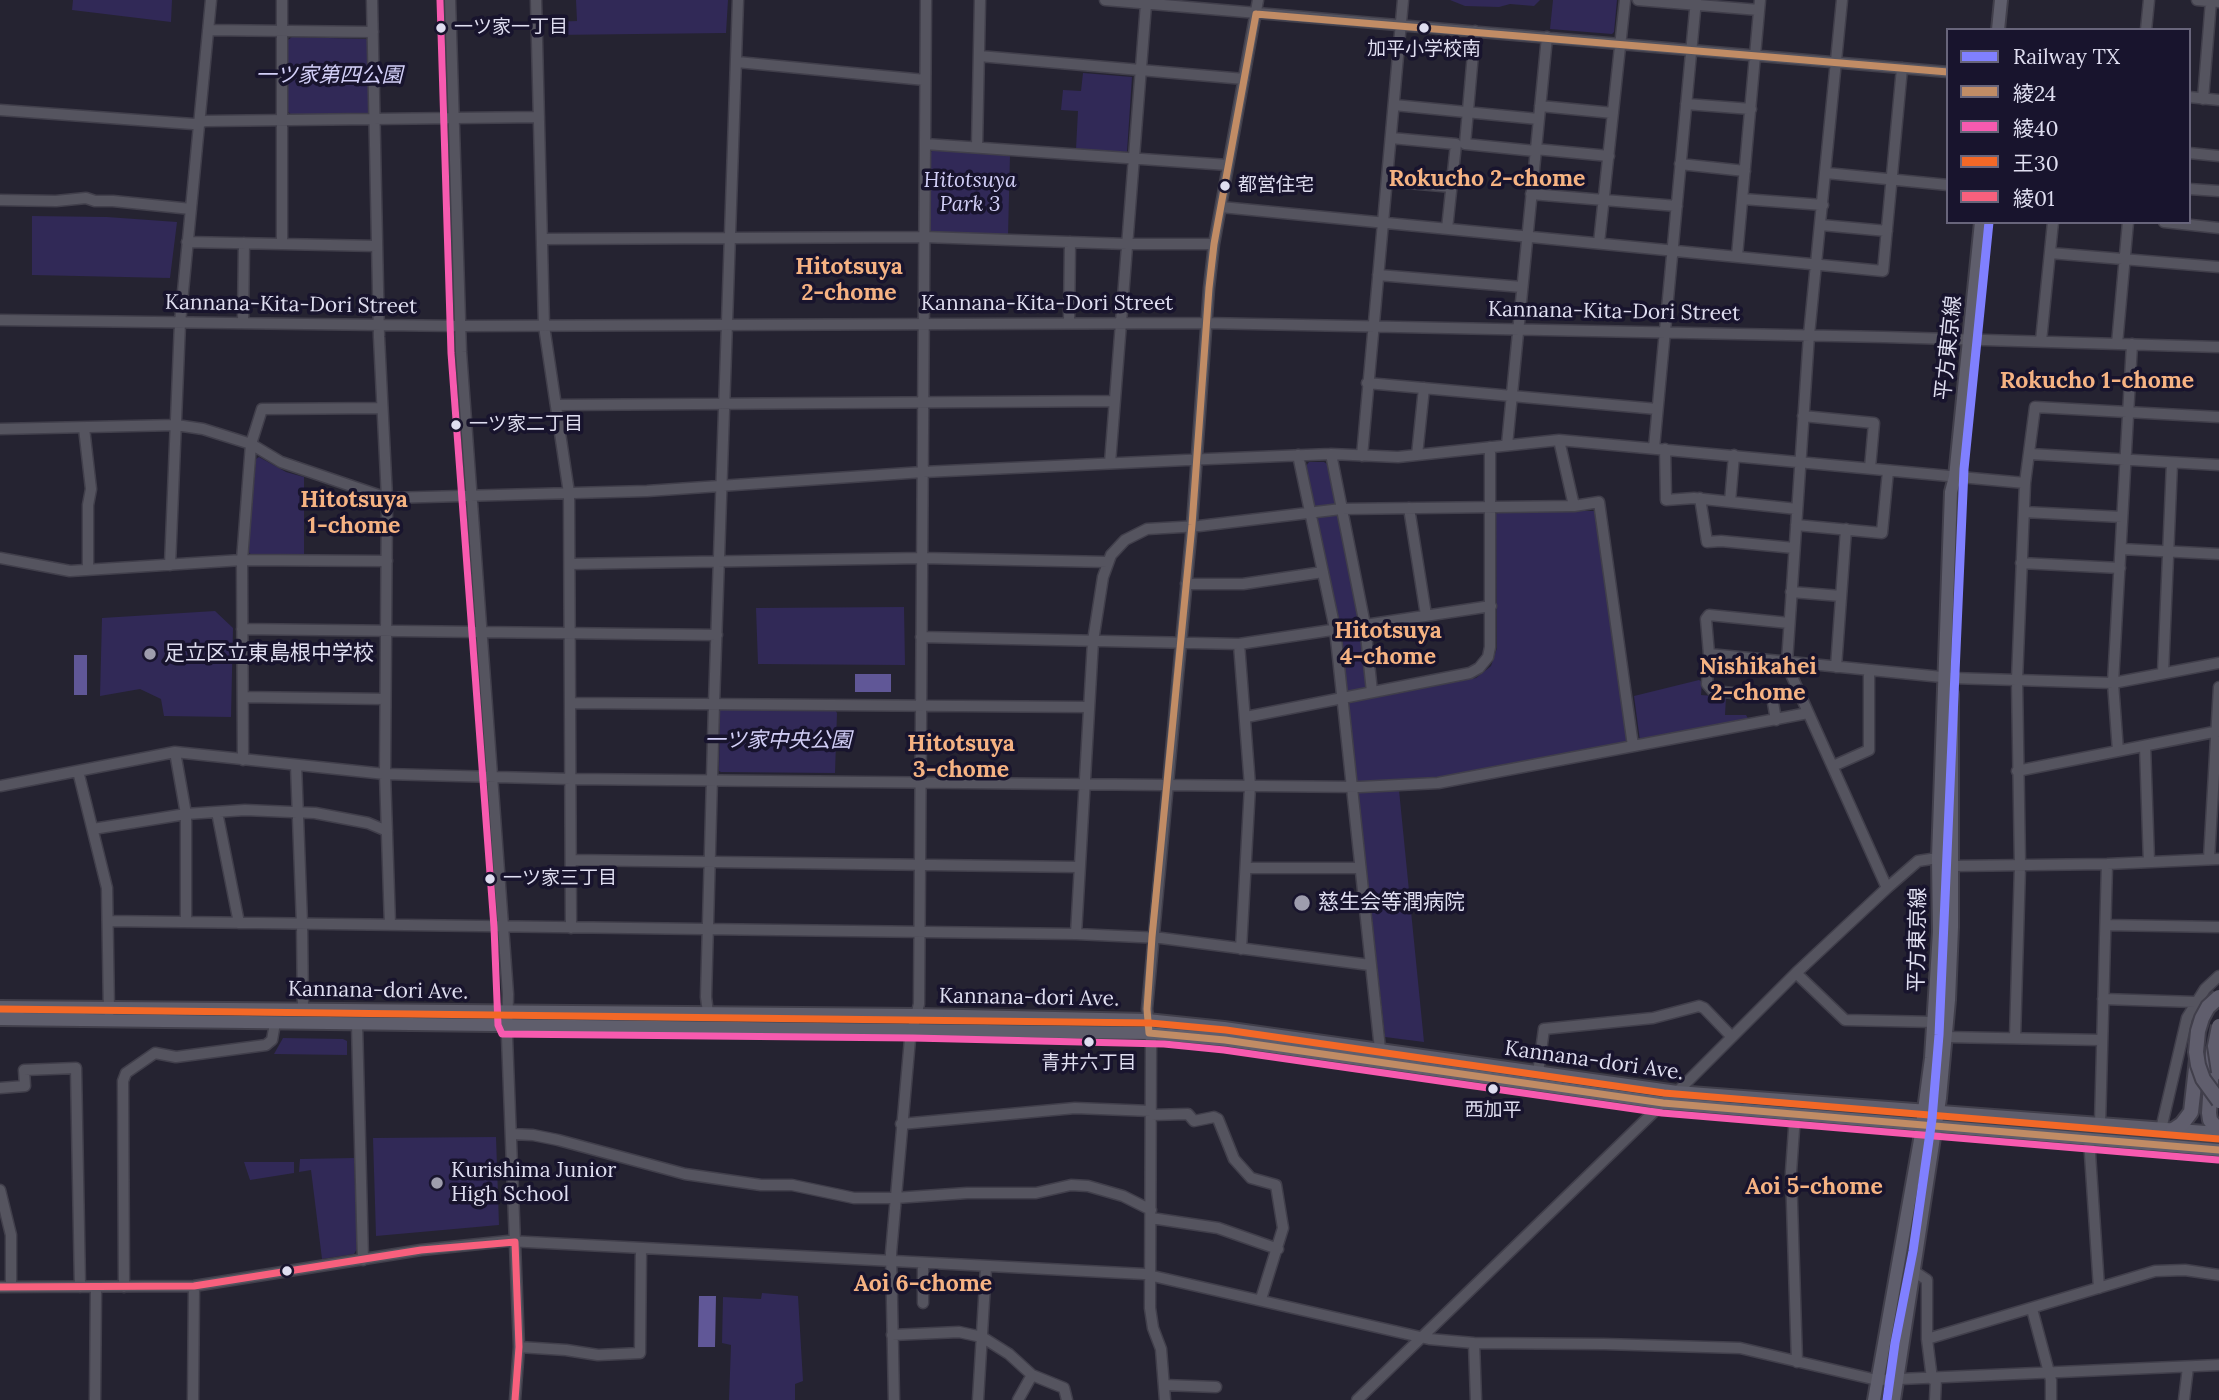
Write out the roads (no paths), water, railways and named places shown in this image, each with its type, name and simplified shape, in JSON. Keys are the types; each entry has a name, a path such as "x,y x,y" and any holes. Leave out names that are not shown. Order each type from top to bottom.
{"highway":[{"path":"2211,1001 2198,1031 2198,1065 2207,1086 2219,1101"},
{"path":"2167,1129 2187,1118 2193,1104 2199,1031 2211,1001"},
{"path":"2219,1028 2214,1044 2209,1113 2210,1120 2219,1132"},
{"path":"2219,1028 2215,1046 2219,1072"}],"main road":[{"path":"1998,28 2001,0"},
{"name":"平方東京線","path":"1894,1400 1936,1127 1928,1117 1939,932 1938,858 1959,492 1955,477 1981,224"},
{"name":"平方東京線","path":"1874,1400 1945,1037 1951,973 1949,677"},
{"name":"Kannana-dori Ave.","path":"0,1007 275,1023 357,1024 708,1013 918,1015 1224,1028 1677,1092 1928,1117"},
{"name":"Kannana-dori Ave.","path":"0,1019 109,1013 303,1010 508,1019 913,1028 1148,1026 1225,1040 1663,1103 1795,1115 1928,1117 2219,1132"},
{"path":"1936,1127 2219,1150"}],"street":[{"path":"170,565 180,323 211,0"},
{"path":"282,0 282,244"},
{"path":"372,0 379,325 387,498 385,774 390,925"},
{"path":"450,0 459,326 504,926 519,1347 514,1400"},
{"path":"536,0 544,326 569,493 571,928"},
{"path":"708,1013 706,997 714,704 738,0"},
{"path":"894,1400 890,1261 901,1124 913,1028 918,1015 920,934 926,0"},
{"path":"977,147 980,0"},
{"path":"1105,0 1946,72"},
{"path":"1165,1400 1161,1349 1150,1308 1151,1042 1148,1026 1152,937 1192,526 1205,323 1214,244 1258,0"},
{"path":"1362,456 1403,0"},
{"path":"1600,243 1625,0"},
{"path":"1638,0 1760,5 1738,255"},
{"path":"1842,0 1803,416 1787,662 1887,888"},
{"path":"2146,28 2149,0"},
{"path":"2197,0 2209,1 2203,99"},
{"path":"1654,448 1696,2"},
{"path":"1110,463 1146,4"},
{"path":"208,30 373,33"},
{"path":"1447,229 1452,187 1468,112 1475,31"},
{"path":"1507,445 1546,37"},
{"path":"979,56 1244,79"},
{"path":"737,62 925,80"},
{"path":"1221,207 1883,271 1902,68"},
{"path":"2191,97 2219,100"},
{"path":"1394,104 1538,119"},
{"path":"1686,104 1751,109"},
{"path":"1540,106 1613,113"},
{"path":"0,110 199,123 539,117"},
{"path":"1391,138 1609,156"},
{"path":"925,144 1228,165"},
{"path":"2191,153 2219,156"},
{"path":"1680,164 1745,171"},
{"path":"1826,173 1946,185"},
{"path":"1387,181 1452,187"},
{"path":"2191,189 2219,191"},
{"path":"1531,194 1677,206"},
{"path":"0,200 57,201 86,198 191,209"},
{"path":"1743,199 1823,205"},
{"path":"2041,341 2053,224"},
{"path":"2117,344 2129,224"},
{"path":"2182,224 2219,228"},
{"path":"1821,225 1887,231"},
{"path":"542,239 924,237 1214,244"},
{"path":"187,242 377,246"},
{"path":"1069,323 1070,242"},
{"path":"243,323 244,243"},
{"path":"2050,253 2219,267"},
{"path":"1378,275 1522,287"},
{"name":"Kannana-Kita-Dori Street","path":"0,320 459,326 1205,323 1810,335 2219,347"},
{"path":"2118,751 2113,683 2132,344"},
{"path":"1367,383 1657,409"},
{"path":"1417,455 1424,388"},
{"path":"556,405 1114,401"},
{"path":"2015,1038 2020,866 2017,680 2025,483 2035,407 2219,417"},
{"path":"243,760 242,560 251,444 262,409 382,408"},
{"path":"1803,416 1874,423 1870,468"},
{"path":"0,429 176,425 203,429 251,444 281,462 387,498 569,493 1196,459 1331,454 1398,457 1559,440 2025,483"},
{"path":"84,428 91,489 88,505 88,570"},
{"path":"1559,440 1574,506"},
{"path":"1245,717 1470,673 1479,668 1488,657 1490,647 1490,447"},
{"path":"1665,449 1666,500 1700,498 1797,509"},
{"path":"1331,454 1365,625 1372,692"},
{"path":"2030,454 2219,465"},
{"path":"1298,455 1335,629 1380,1049"},
{"path":"1730,502 1734,455"},
{"path":"2163,673 2172,463"},
{"path":"1796,525 1882,533 1888,471"},
{"path":"1700,498 1707,542 1794,548"},
{"path":"1076,934 1093,641 1103,577 1108,562 1125,540 1147,529 1341,509 1574,506 1599,502 1633,746"},
{"path":"1409,508 1426,615"},
{"path":"2024,512 2122,517"},
{"path":"1836,667 1846,529"},
{"path":"2121,549 2219,554"},
{"path":"0,558 70,571 242,560 387,561"},
{"path":"570,564 922,558 1108,562"},
{"path":"2021,563 2120,568"},
{"path":"1186,584 1243,584 1323,572"},
{"path":"1791,592 1841,596"},
{"path":"921,637 1239,644 1491,606"},
{"path":"1776,720 1772,697 1713,691 1707,684 1709,654 1706,620 1709,615 1789,622"},
{"path":"242,629 717,635"},
{"path":"1239,644 1250,786 1241,949"},
{"path":"1709,654 1949,677 2113,683 2219,663"},
{"path":"1833,766 1869,750 1869,670"},
{"path":"1952,866 2107,864 2214,859 2219,687"},
{"path":"243,697 385,699"},
{"path":"571,703 1089,707"},
{"path":"0,786 175,752 385,774 571,779 1353,787 1438,783 1808,713"},
{"path":"2017,771 2218,731"},
{"path":"2145,746 2149,862"},
{"path":"175,752 186,814 186,922"},
{"path":"296,765 303,1010"},
{"path":"78,771 107,888 109,1013"},
{"path":"93,829 186,814 245,810 315,813 368,823 387,831"},
{"path":"217,812 239,923"},
{"path":"1357,1400 1887,888 1918,861 1938,858"},
{"path":"572,860 1079,867"},
{"path":"2100,1124 2107,864"},
{"path":"1247,868 1359,868"},
{"path":"108,921 1076,934 1152,937 1370,965"},
{"path":"2106,925 2219,927"},
{"path":"1796,973 1845,1020 1934,1022"},
{"path":"2167,1129 2187,1018 2211,1001 2219,976"},
{"path":"2103,999 2211,1001"},
{"path":"1538,1073 1544,1029 1653,1018 1699,1006 1732,1037"},
{"path":"124,1287 123,1081 127,1073 155,1053 176,1057 267,1045 272,1040 275,1023"},
{"path":"357,1024 363,1259"},
{"path":"1945,1037 2101,1040"},
{"path":"0,1088 26,1086 24,1070 76,1068 80,1287"},
{"path":"901,1124 1075,1108 1188,1114 1194,1121 1214,1117 1218,1119 1234,1159 1251,1178 1276,1185 1283,1228 1261,1299"},
{"path":"1795,1115 1791,1172 1797,1362"},
{"path":"511,1134 558,1140 685,1174 761,1185 792,1185 854,1198 1036,1193 1071,1185 1088,1186 1123,1196 1151,1214 1218,1228 1278,1249"},
{"path":"2089,1139 2099,1288"},
{"path":"0,1190 11,1235 6,1287 194,1286 462,1245 514,1241 1150,1275 1422,1337 1474,1343 1604,1343 1740,1348 1877,1380 2219,1365"},
{"path":"519,1347 598,1355 640,1353 641,1248"},
{"path":"923,1263 923,1303"},
{"path":"978,1400 986,1267"},
{"path":"1927,1339 2155,1271 2185,1270 2219,1275"},
{"path":"1915,1272 1927,1280 1927,1339 1935,1400"},
{"path":"193,1400 194,1286"},
{"path":"94,1400 96,1287"},
{"path":"2032,1309 2049,1373 2051,1400"},
{"path":"892,1335 959,1332 982,1337 1009,1354 1032,1375 1064,1388 1067,1400"},
{"path":"1474,1343 1476,1400"},
{"path":"2184,1400 2188,1367"},
{"path":"1018,1400 1032,1375"},
{"path":"1164,1385 1216,1387"}],"rail line":[{"name":"TX","path":"1887,1400 1913,1251 1932,1119 1939,1035 1964,469 1989,224"}],"place":[{"name":"一ツ家一丁目","path":"441,28"},
{"name":"加平小学校南","path":"1424,28"},
{"name":"都営住宅","path":"1225,186"},
{"name":"一ツ家二丁目","path":"456,425"},
{"name":"足立区立東島根中学校","path":"150,654"},
{"name":"一ツ家三丁目","path":"490,879"},
{"name":"慈生会等潤病院","path":"1302,903"},
{"name":"青井六丁目","path":"1089,1042"},
{"name":"西加平","path":"1493,1089"},
{"name":"Kurishima Junior High School","path":"437,1183"}],"district":[{"name":"Rokucho 2-chome","path":"1487,179"},
{"name":"Hitotsuya 2-chome","path":"849,280"},
{"name":"Rokucho 1-chome","path":"2097,381"},
{"name":"Hitotsuya 1-chome","path":"354,513"},
{"name":"Hitotsuya 4-chome","path":"1388,644"},
{"name":"Nishikahei 2-chome","path":"1758,680"},
{"name":"Hitotsuya 3-chome","path":"961,757"},
{"name":"Aoi 5-chome","path":"1814,1187"},
{"name":"Aoi 6-chome","path":"923,1284"}],"park label":[{"name":"一ツ家第四公園","path":"329,76"},
{"name":"Hitotsuya Park 3","path":"970,193"},
{"name":"一ツ家中央公園","path":"778,741"}]}
